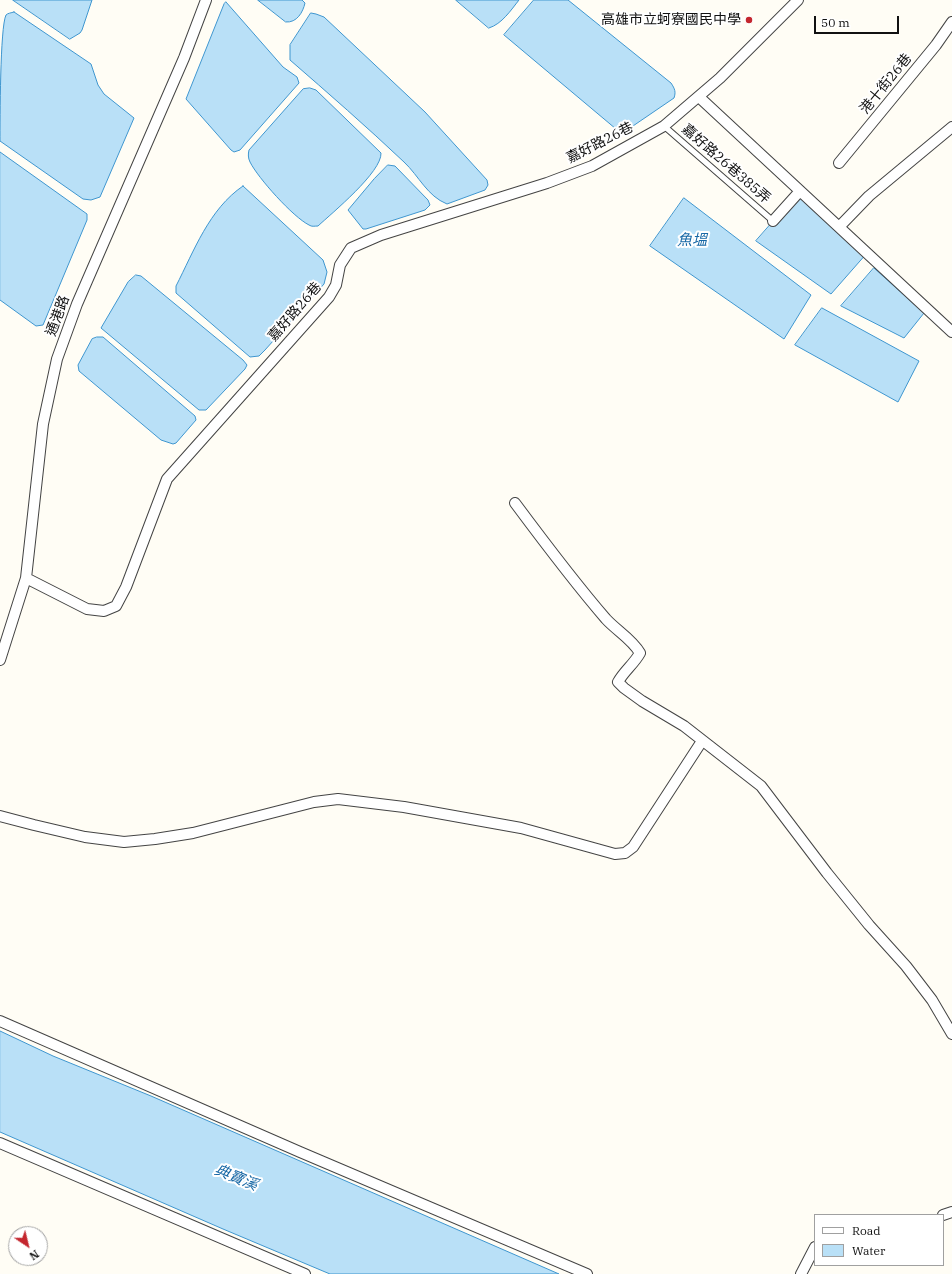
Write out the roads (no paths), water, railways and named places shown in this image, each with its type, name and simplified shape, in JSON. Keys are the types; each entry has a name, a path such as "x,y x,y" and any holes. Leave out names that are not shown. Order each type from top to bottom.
{"street":[{"name":"通港路","path":"0,660 26,578 43,424 58,358 77,304 184,58 206,0"},
{"name":"嘉好路26巷","path":"26,578 88,609 104,611 116,606 126,587 167,479 329,297 336,285 340,264 352,248 381,235 547,183 592,166 664,126 720,78 798,0"},
{"name":"港十街26巷","path":"840,163 936,45 952,22"},
{"path":"702,93 800,191 952,332"},
{"path":"839,227 869,196 952,128"},
{"path":"773,221 800,191"},
{"path":"515,503 606,619 636,646 640,653 635,662 622,674 618,682 642,702 684,726 761,786 827,873 869,925 906,966 932,1000 952,1034"},
{"path":"0,816 86,837 124,842 155,839 194,832 314,802 338,799 404,807 521,828 615,854 625,853 633,847 702,741"},
{"path":"0,1021 300,1152 587,1274"},
{"path":"0,1143 305,1274"},
{"path":"801,1274 814,1249"}],"lane":[{"name":"嘉好路26巷385弄","path":"664,126 773,221"}],"water":[{"path":"13,0 92,0 82,30 70,39"},
{"path":"258,0 302,0 305,3 303,10 296,19 286,22"},
{"path":"456,0 519,0 502,20 489,28"},
{"path":"534,0 568,0 671,83 675,90 674,98 630,128 616,129 504,35"},
{"path":"226,2 283,67 297,77 299,83 240,150 234,152 186,99"},
{"path":"14,12 91,64 98,85 104,94 134,118 100,197 91,200 83,199 0,141 1,75 4,23 6,15"},
{"path":"311,13 324,17 425,112 487,180 488,185 485,190 447,204 434,196 409,167 390,149 290,60 290,45"},
{"path":"310,88 316,90 381,153 374,171 355,192 318,226 310,226 302,221 276,196 254,169 248,156 249,150 303,89"},
{"path":"0,152 87,214 87,220 43,325 36,326 0,300"},
{"path":"388,165 395,166 428,200 430,205 425,210 363,229 348,210"},
{"path":"243,186 323,260 327,272 324,284 265,350 259,356 250,357 176,293 176,286 196,245 212,219 231,195"},
{"path":"800,191 867,253 831,294 756,241"},
{"name":"魚塭","path":"684,198 811,295 784,339 650,246"},
{"path":"874,268 924,313 904,338 841,306"},
{"path":"136,275 141,276 243,360 247,365 245,369 206,410 199,410 101,328 128,282"},
{"path":"822,308 919,361 898,402 795,345"},
{"path":"103,337 195,416 196,420 176,443 173,444 161,440 79,371 78,365 92,339"},
{"name":"典寶溪","path":"0,1031 53,1056 151,1096 559,1274 330,1274 223,1229 0,1132"}],"place":[{"name":"高雄市立蚵寮國民中學","path":"749,20"}]}
